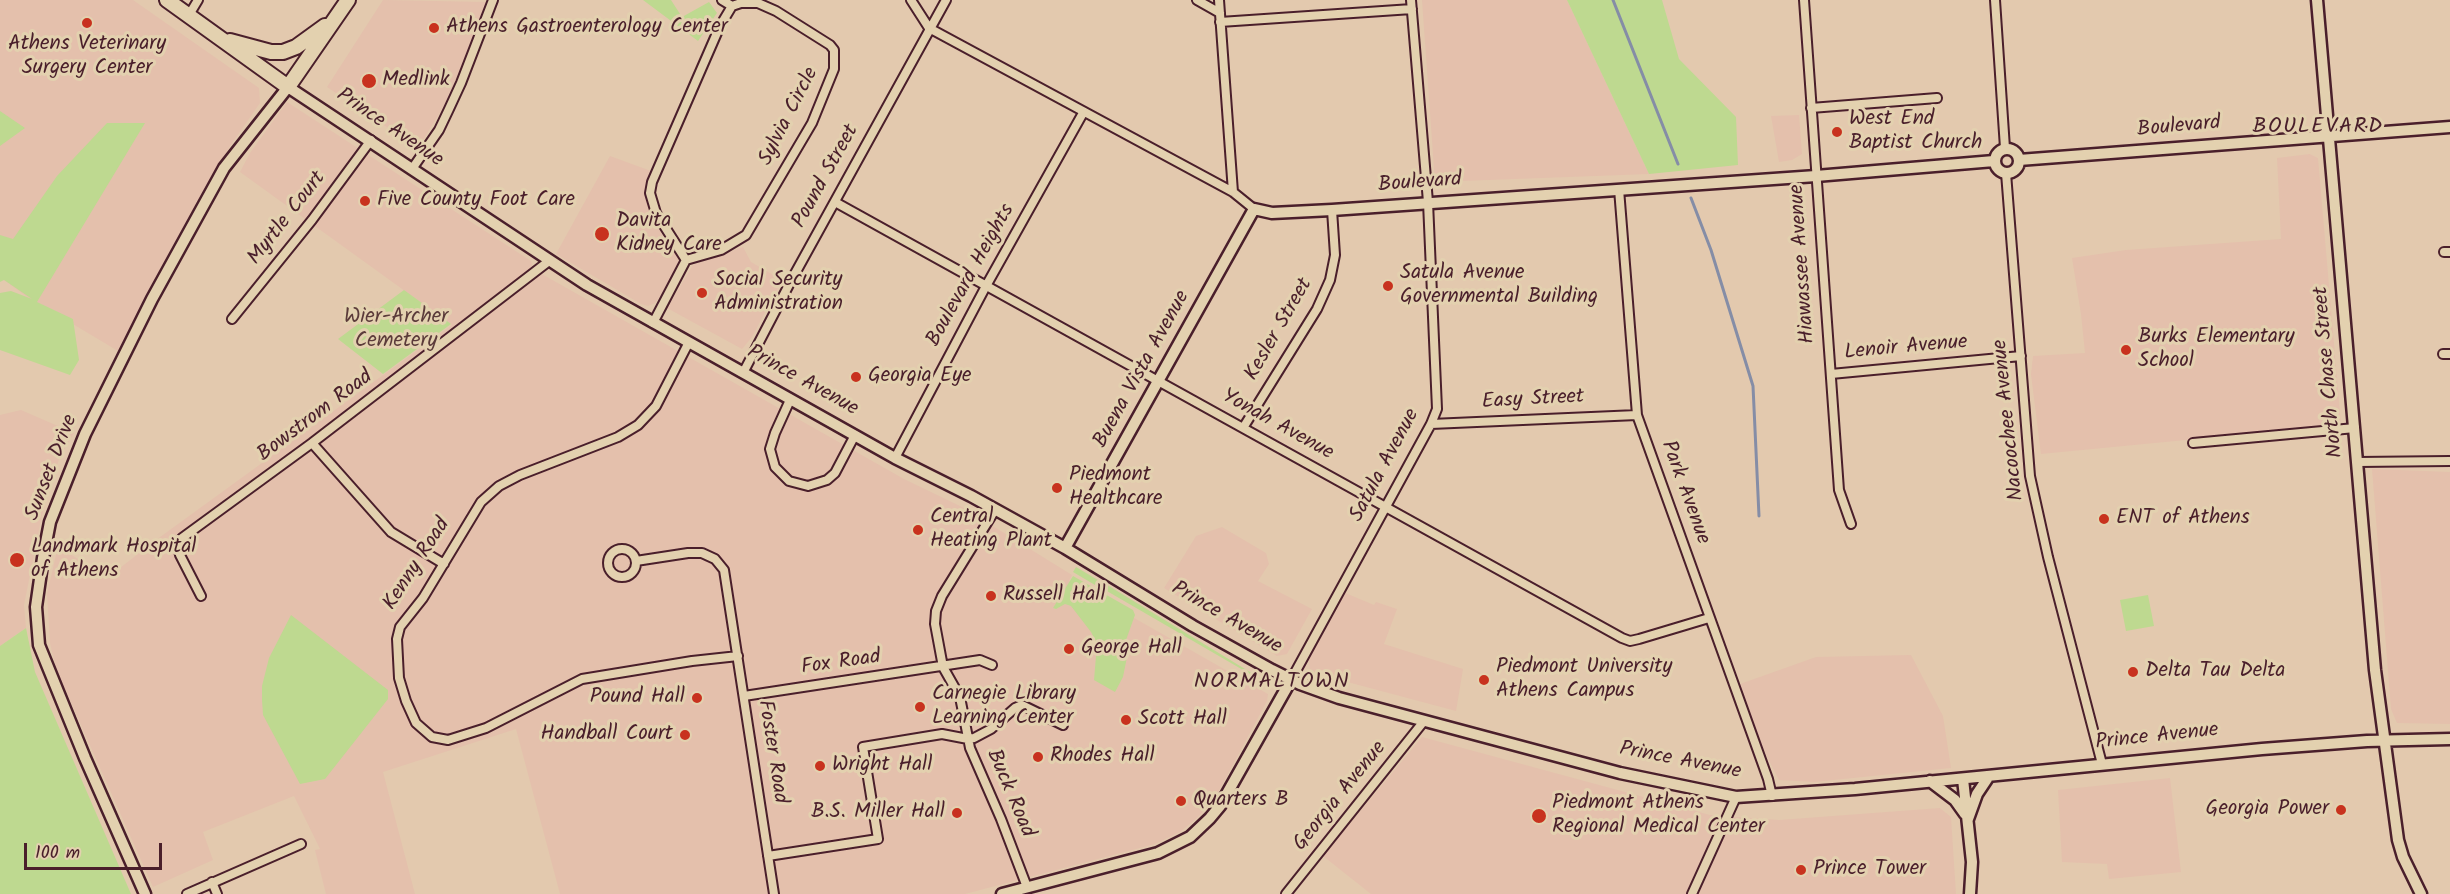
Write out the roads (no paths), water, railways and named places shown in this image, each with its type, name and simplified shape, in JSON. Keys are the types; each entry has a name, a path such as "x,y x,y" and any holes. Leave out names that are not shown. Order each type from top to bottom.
{"highway":[{"name":"Prince Avenue","path":"167,0 288,87"},
{"path":"288,87 348,0"},
{"path":"221,39 271,52 283,52 296,47 334,20"}],"main road":[{"name":"North Chase Street","path":"2317,0 2372,634 2399,848 2421,894"},
{"name":"Prince Avenue","path":"288,87 371,140 549,261 653,322 895,458 1065,548 1193,626 1291,680 1339,698 1620,773 1736,797 1930,782 2262,749 2385,740 2450,739"},
{"name":"Sunset Drive","path":"145,894 85,758 39,645 36,607 43,558 50,522 86,434 152,299 224,168 288,87"},
{"name":"Boulevard","path":"2019,160 2450,127"},
{"path":"2005,148 2015,151 2019,160 2016,169 2007,173 1998,170 1994,161 1997,152 2005,148"},
{"name":"Boulevard","path":"1254,209 1272,213 1332,210 1816,176 1994,161"},
{"name":"Buena Vista Avenue","path":"1065,548 1254,209"},
{"path":"1006,893 1158,853 1190,837 1220,806 1291,680"},
{"path":"1968,820 1977,795 1989,776"},
{"path":"1963,778 1972,862 1970,894"},
{"path":"1930,782 1955,800 1968,820"}],"street":[{"path":"189,15 198,0"},
{"path":"412,169 446,116 493,0"},
{"path":"653,322 686,260 656,213 650,193 652,182 704,58 732,6 722,0"},
{"path":"911,0 929,28 1233,192 1254,209"},
{"name":"Pound Street","path":"743,373 946,0"},
{"path":"1197,0 1220,13"},
{"path":"1219,0 1233,192"},
{"name":"Hiawassee Avenue","path":"1804,0 1839,490 1851,524"},
{"path":"1995,0 2005,148"},
{"name":"Sylvia Circle","path":"686,260 721,250 746,235 812,123 834,69 834,50 830,45 795,22 758,3 741,3 732,6"},
{"path":"1220,22 1412,4"},
{"name":"Satula Avenue","path":"1291,680 1384,506 1431,424 1437,409 1428,202 1412,4"},
{"path":"1811,108 1937,98"},
{"name":"Boulevard Heights","path":"895,458 986,286 1083,113"},
{"name":"Myrtle Court","path":"232,319 312,220 371,140"},
{"name":"Nacoochee Avenue","path":"2007,173 2030,476 2048,557 2102,764"},
{"name":"Park Avenue","path":"1619,189 1637,415 1768,778 1772,796"},
{"name":"Yonah Avenue","path":"835,202 1622,639 1630,641 1709,618"},
{"name":"Kesler Street","path":"1243,428 1317,309 1330,280 1335,255 1332,210"},
{"name":"Bowstrom Road","path":"201,596 180,555 178,546 182,538 312,443 549,261"},
{"name":"Kenny Road","path":"689,342 656,406 648,416 618,437 520,475 489,494 473,513 423,598 402,623 397,639 399,678 416,723 427,734 437,739 456,738 486,728 582,679 738,656"},
{"name":"Lenoir Avenue","path":"1831,374 2021,356"},
{"path":"790,400 770,449 775,467 789,481 808,486 827,480 836,473 855,435"},
{"name":"Easy Street","path":"1431,424 1637,415"},
{"path":"2193,443 2355,428"},
{"path":"312,443 391,532 444,564"},
{"path":"2358,462 2450,461"},
{"name":"Buck Road","path":"995,510 942,596 936,611 935,624 943,667 960,696 968,739 1027,887"},
{"name":"Foster Road","path":"636,561 695,552 702,553 715,559 726,577 774,894"},
{"name":"Fox Road","path":"744,696 980,660 992,665"},
{"path":"768,856 878,839 863,747 942,734 968,739 991,729 1015,708 1023,705 1063,725"},
{"name":"Georgia Avenue","path":"1286,894 1424,721"},
{"path":"1692,894 1736,797"},
{"path":"187,894 301,844"},
{"path":"212,882 217,894"}],"waterway":[{"path":"1613,0 1678,164"},
{"path":"1691,198 1711,250 1753,386 1759,516"}],"place":[{"name":"Athens Veterinary Surgery Center","path":"87,23"},
{"name":"Athens Gastroenterology Center","path":"434,28"},
{"name":"Medlink","path":"369,81"},
{"name":"West End Baptist Church","path":"1837,132"},
{"name":"Five County Foot Care","path":"365,201"},
{"name":"Davita Kidney Care","path":"602,234"},
{"name":"Satula Avenue Governmental Building","path":"1388,286"},
{"name":"Social Security Administration","path":"702,293"},
{"name":"Burks Elementary School","path":"2126,350"},
{"name":"Georgia Eye","path":"856,377"},
{"name":"Piedmont Healthcare","path":"1057,488"},
{"name":"ENT of Athens","path":"2104,519"},
{"name":"Central Heating Plant","path":"918,530"},
{"name":"Landmark Hospital of Athens","path":"17,560"},
{"name":"Russell Hall","path":"991,596"},
{"name":"George Hall","path":"1069,649"},
{"name":"Delta Tau Delta","path":"2133,672"},
{"name":"Piedmont University Athens Campus","path":"1484,680"},
{"name":"Pound Hall","path":"697,698"},
{"name":"Carnegie Library Learning Center","path":"920,707"},
{"name":"Scott Hall","path":"1126,720"},
{"name":"Handball Court","path":"685,735"},
{"name":"Rhodes Hall","path":"1038,757"},
{"name":"Wright Hall","path":"820,766"},
{"name":"Quarters B","path":"1181,801"},
{"name":"Georgia Power","path":"2341,810"},
{"name":"B.S. Miller Hall","path":"957,813"},
{"name":"Piedmont Athens Regional Medical Center","path":"1539,816"},
{"name":"Prince Tower","path":"1801,870"}],"district":[{"name":"BOULEVARD","path":"2318,128"},
{"name":"NORMALTOWN","path":"1272,683"}],"park label":[{"name":"Wier-Archer Cemetery","path":"396,330"}]}
